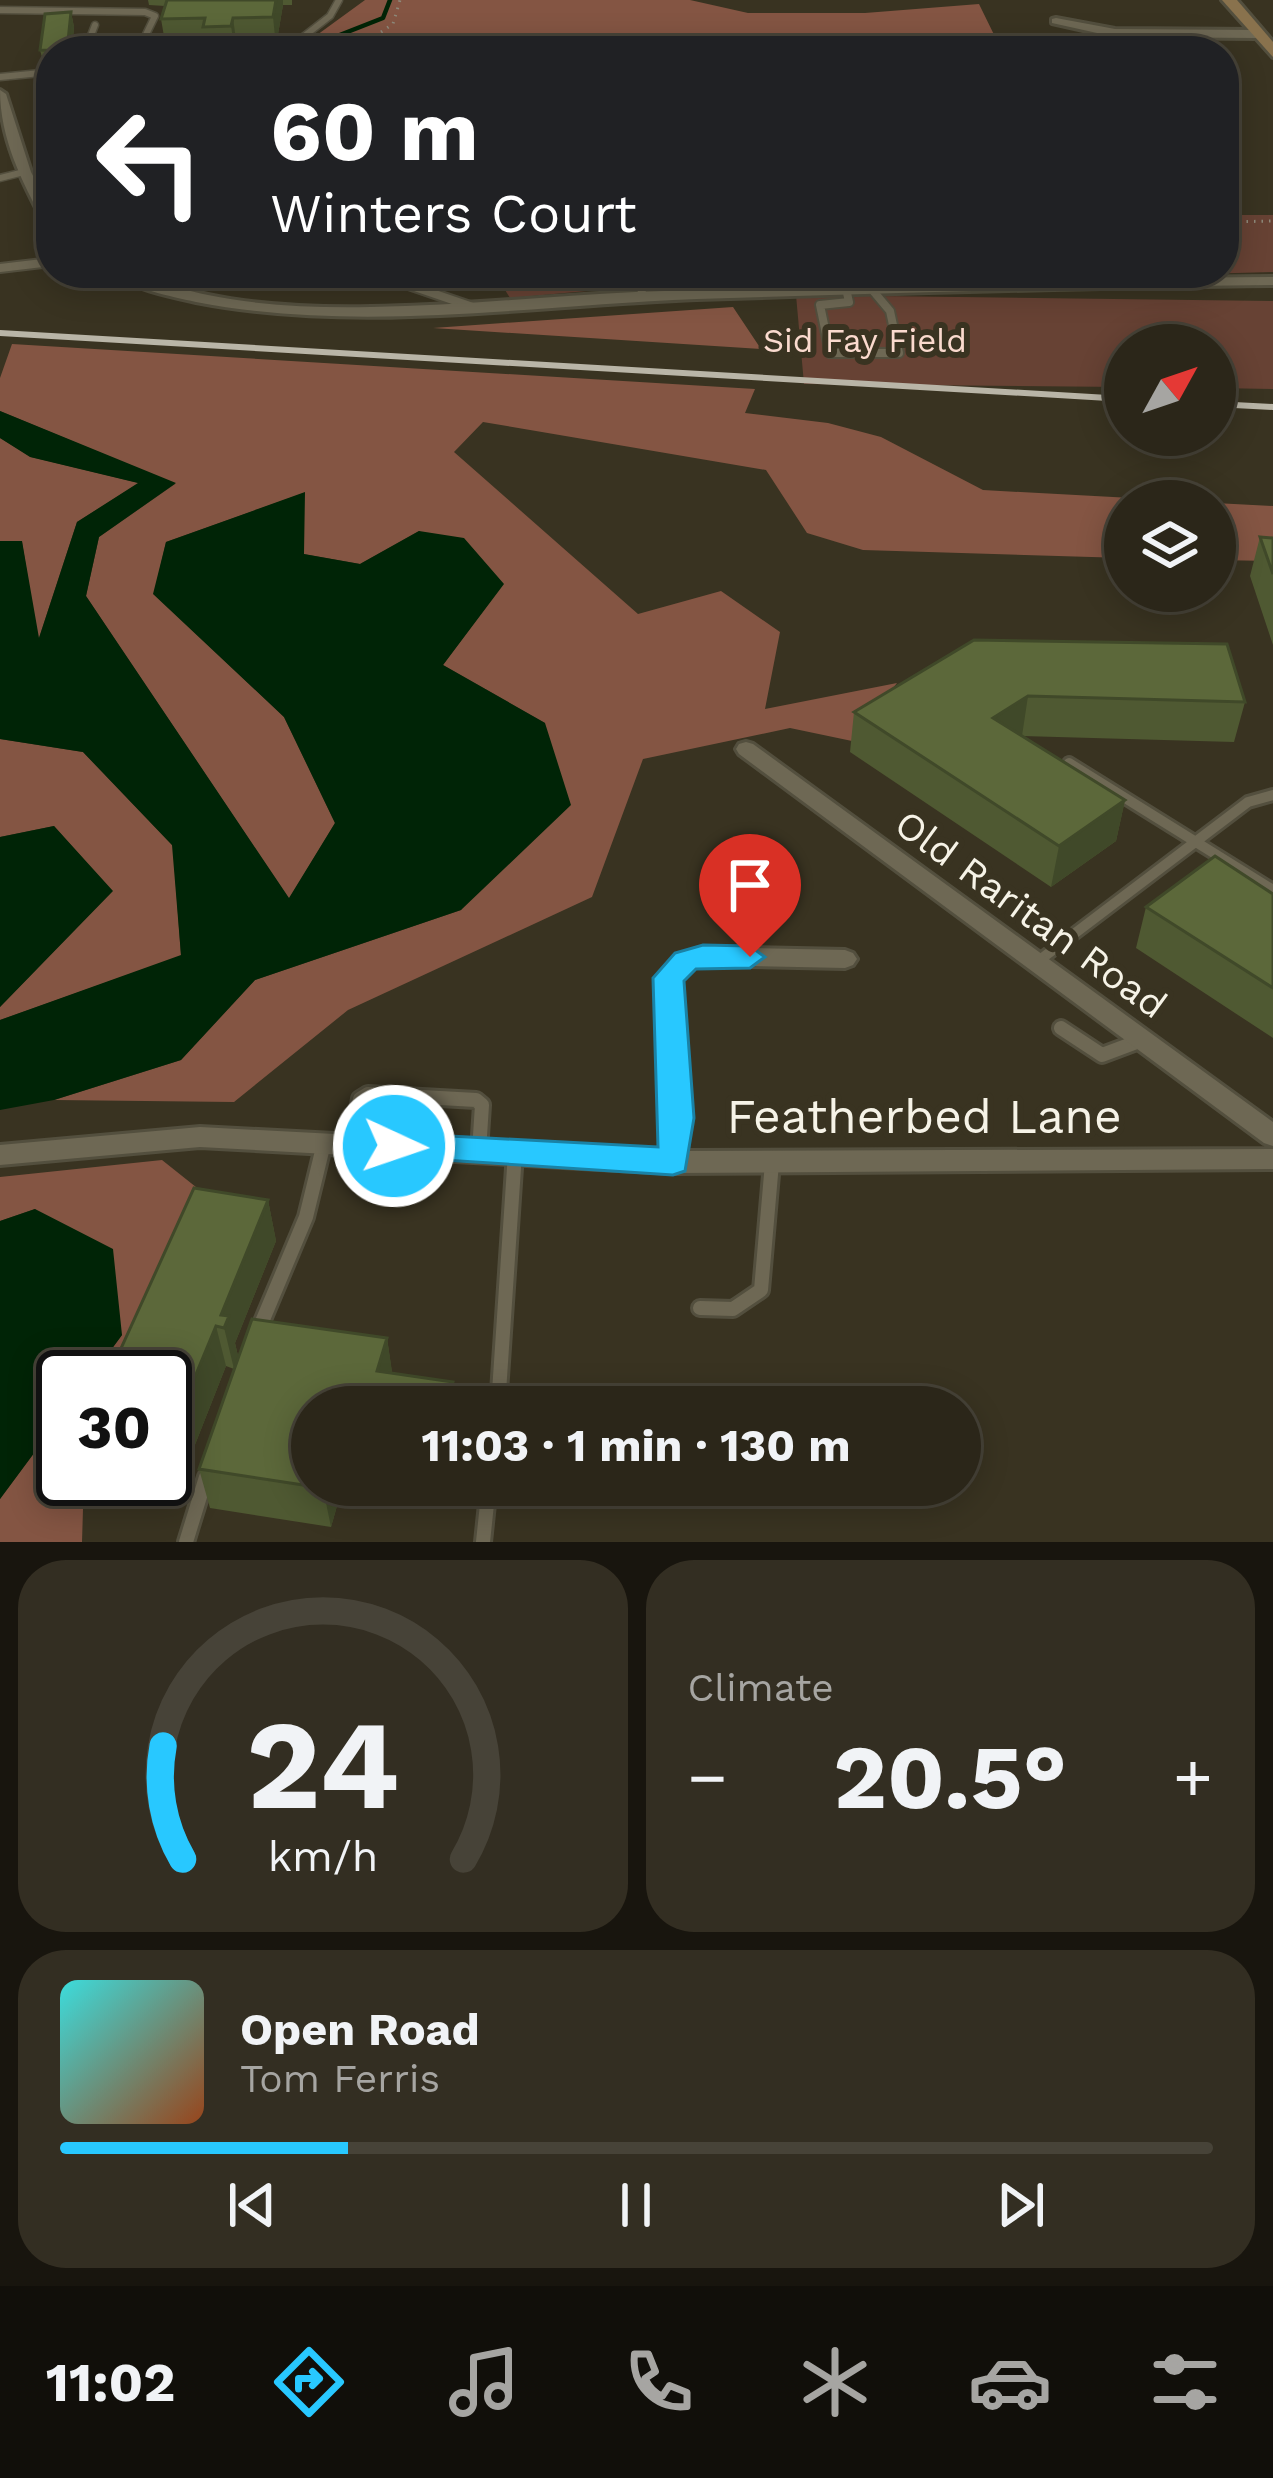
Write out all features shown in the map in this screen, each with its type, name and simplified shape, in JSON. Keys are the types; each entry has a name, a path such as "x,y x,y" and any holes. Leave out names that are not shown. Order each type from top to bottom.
{"street":[{"path":"1229,0 1273,52"},
{"path":"1056,21 1115,33 1257,34"},
{"path":"0,94 9,148 36,195"},
{"path":"1239,280 1273,281"},
{"path":"161,288 223,302 357,312 642,297 962,288"},
{"name":"Old Raritan Road","path":"746,749 1273,1136"},
{"path":"673,1162 677,1118 668,978 686,961 703,956 844,959"},
{"name":"Featherbed Lane","path":"0,1155 185,1137 673,1162 1273,1159"}],"lane":[{"path":"35,10 43,0"},
{"path":"304,36 330,16 339,0"},
{"path":"0,10 123,10 155,16 145,36"},
{"path":"91,36 95,25"},
{"path":"0,76 36,73"},
{"path":"0,178 24,172"},
{"path":"0,268 36,264"},
{"path":"170,291 177,288"},
{"path":"417,288 473,307"},
{"path":"642,288 642,297"},
{"path":"848,293 850,302 820,305 830,353 899,353 890,311 877,302 874,292"},
{"path":"1069,763 1273,890"},
{"path":"1037,962 1248,802 1273,795"},
{"path":"1061,1028 1102,1055 1142,1040"},
{"path":"251,1349 360,1099 368,1094 476,1100 482,1105 479,1150"},
{"path":"499,1386 515,1153"},
{"path":"700,1308 733,1309 761,1290 772,1163"},
{"path":"186,1542 214,1453"},
{"path":"483,1542 487,1506"}],"path":[{"path":"381,32 394,24 400,0"},
{"path":"1239,222 1273,221"}],"green space":[{"path":"1239,215 1273,215 1273,272 1239,273"},
{"path":"504,288 609,288 609,289 510,298"},
{"name":"Sid Fay Field","path":"796,295 1273,301 1273,389 1236,388 1236,324 1104,324 1104,387 804,384"}],"shaded area":[{"path":"365,0 690,0 748,13 865,13 979,4 995,36 316,36"},
{"path":"733,307 761,349 433,328"},
{"path":"12,344 755,389 745,413 828,423 881,437 983,490 1104,497 1104,557 863,550 807,533 766,470 483,422 454,452 638,614 721,591 780,632 765,709 897,683 852,741 790,728 643,759 592,897 348,1010 234,1102 54,1100 181,1060 255,980 461,910 545,723 443,665 503,584 419,531 360,564 303,554 304,493 166,542 154,594 284,717 335,823 289,899 86,596 99,537 175,484 0,411 0,378"},
{"path":"0,411 176,483 99,537 86,596 289,898 335,823 284,717 153,594 166,542 305,492 304,554 360,564 419,531 464,538 504,584 443,665 545,723 571,805 461,910 255,980 181,1060 54,1100 0,1110 0,1020 181,955 172,845 83,752 0,739 0,541 22,541 39,638 77,522 138,483 30,457 0,438"},
{"path":"0,438 31,457 139,483 77,522 38,641 22,542 0,541"},
{"path":"1236,504 1273,506 1273,561 1236,560"},
{"path":"0,739 83,752 173,846 181,956 0,1020 0,1007 112,891 54,826 0,837"},
{"path":"54,826 113,891 0,1007 0,837"},
{"path":"162,1160 211,1199 149,1350 111,1350 122,1335 35,1209 0,1221 0,1177"},
{"path":"35,1209 113,1249 122,1335 111,1350 36,1350 36,1450 0,1499 0,1221"},
{"path":"36,1450 36,1506 84,1506 82,1542 0,1542 0,1499"}],"building":[{"path":"167,0 276,0 273,17 233,18 231,26 203,27 205,18 161,19"},
{"path":"71,12 69,36 42,36 45,14"},
{"path":"1260,537 1273,538 1273,574"},
{"path":"974,640 1227,644 1245,702 1028,696 993,718 1125,800 1059,846 854,712"},
{"path":"1215,856 1273,894 1273,988 1146,907"},
{"path":"194,1188 268,1200 221,1315 229,1316 224,1328 216,1326 192,1384 192,1350 120,1350"},
{"path":"252,1319 387,1338 377,1371 453,1382 452,1386 291,1386 291,1483 199,1469"}],"waterway":[{"path":"337,36 383,18 390,0"}],"railway":[{"path":"0,333 1104,398"},
{"path":"1236,405 1273,407"}],"route":[{"path":"394,1146 673,1162 677,1118 668,978 686,961 703,956 750,957"}]}
